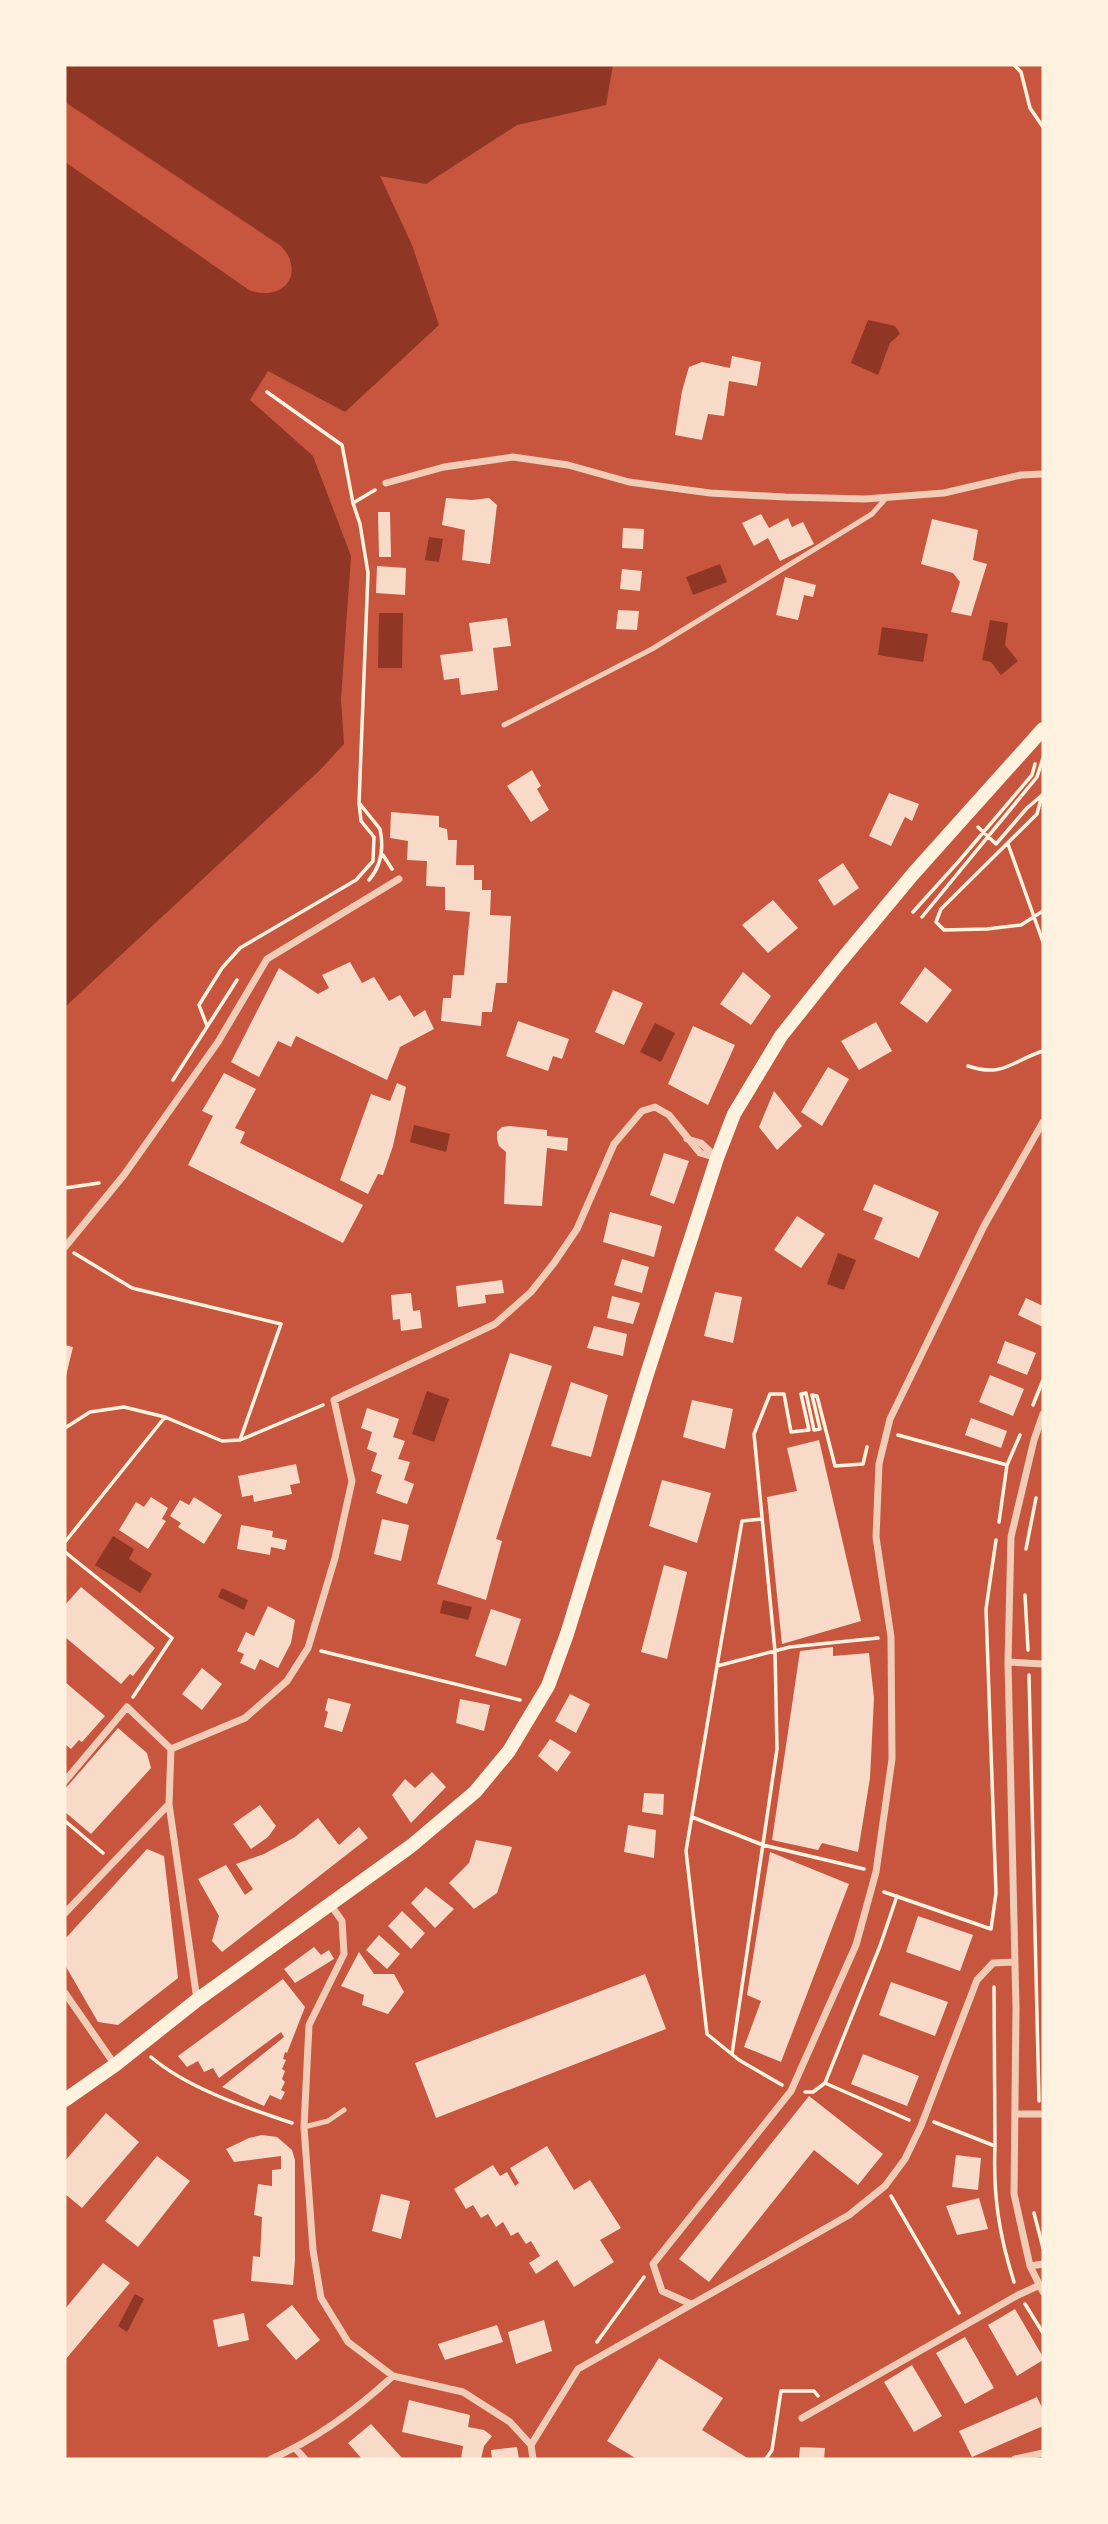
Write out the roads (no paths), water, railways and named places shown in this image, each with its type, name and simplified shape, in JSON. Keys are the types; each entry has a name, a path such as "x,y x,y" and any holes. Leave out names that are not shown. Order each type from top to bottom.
{"main road":[{"path":"65,2100 115,2065 197,2000 411,1846 475,1792 509,1751 548,1686 567,1634 647,1374 717,1158 734,1114 781,1036 913,874 1043,729"}],"street":[{"path":"386,484 444,467 513,457 568,465 629,482 710,494 887,497 944,493 1021,474 1043,474"},
{"path":"65,1247 124,1175 210,1053 267,959 399,879"},
{"path":"172,1749 245,1718 287,1681 308,1648 335,1558 352,1481 334,1400 495,1325 531,1292 577,1229 614,1144 642,1111 655,1107 669,1115 687,1139 701,1143 717,1158"},
{"path":"691,2304 662,2291 653,2264 791,2091 856,1945 876,1872 892,1759 891,1637 876,1537 879,1464 890,1419 984,1226 1043,1122"},
{"path":"802,2417 1018,2295 1041,2289 1031,2266 1014,2194 1014,1962 1008,1662 1011,1537 1034,1440 1043,1414"},
{"path":"1034,1440 1043,1441"},
{"path":"1008,1662 1043,1664"},
{"path":"65,1781 127,1707 172,1749"},
{"path":"172,1749 169,1804 197,2000"},
{"path":"65,1913 169,1804"},
{"path":"330,1905 342,1921 344,1954 309,2025 304,2127 313,2250 321,2298 348,2342 393,2376 463,2392 510,2422 531,2445 533,2459"},
{"path":"531,2445 578,2369 849,2216 885,2186 905,2160 921,2126 977,1980 993,1963 1014,1962"},
{"path":"65,1993 115,2065"},
{"path":"1015,2114 1042,2114"},
{"path":"1031,2266 1043,2264"},
{"path":"271,2459 332,2427 393,2376"},
{"path":"295,2448 305,2459"},
{"path":"1015,2459 1043,2454"}],"lane":[{"path":"504,725 652,649 872,514 887,497"},
{"path":"304,2127 328,2121 344,2110"}]}
